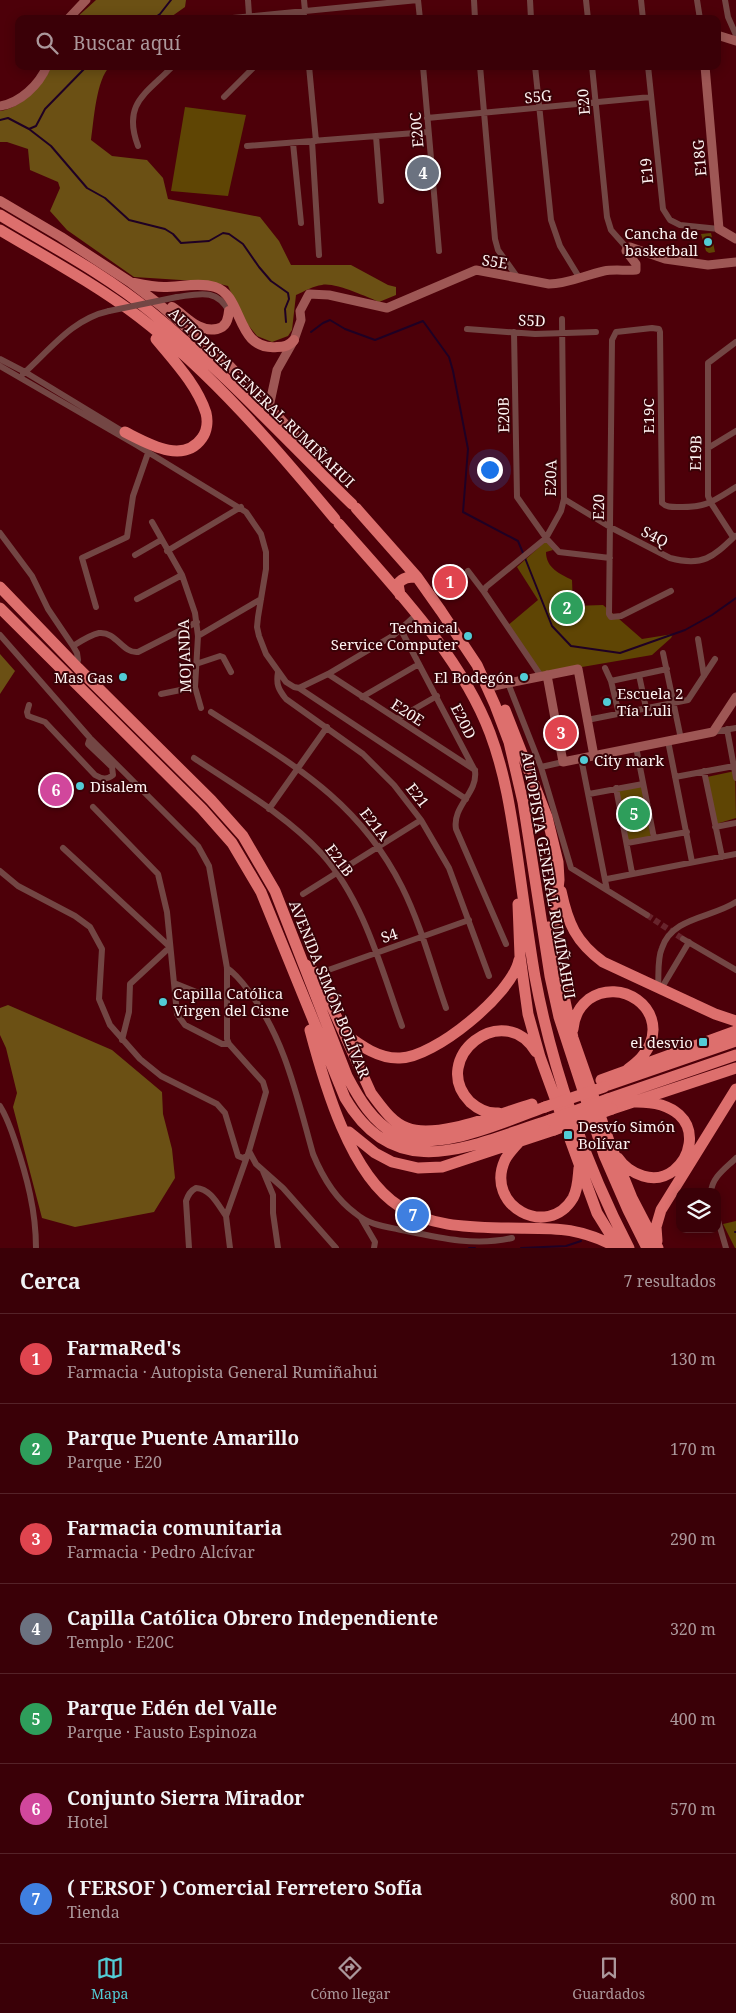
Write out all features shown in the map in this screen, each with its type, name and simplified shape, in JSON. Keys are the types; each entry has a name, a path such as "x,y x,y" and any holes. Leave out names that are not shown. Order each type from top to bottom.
{"highway":[{"name":"AUTOPISTA GENERAL RUMIÑAHUI","path":"0,215 101,276 150,311 205,359 354,506 417,578 482,674 510,742 523,802 550,976 567,1044 604,1155 628,1210 654,1248"},
{"name":"AUTOPISTA GENERAL RUMIÑAHUI","path":"0,230 93,285 140,318 197,368 268,443 337,521 443,648 461,675 490,732 508,794 536,978 554,1058 587,1158 610,1213 629,1248"},
{"path":"125,432 161,448 182,452 200,441 207,428 205,412 198,395 140,318"},
{"path":"268,443 280,432"},
{"path":"400,595 398,584 400,580 409,577 417,578"},
{"name":"AVENIDA SIMÓN BOLÍVAR","path":"0,587 76,666 211,800 243,836 275,891 347,1076 359,1097 377,1120 396,1135 419,1141 444,1140 468,1134 544,1104"},
{"name":"AVENIDA SIMÓN BOLÍVAR","path":"0,608 202,809 232,843 270,910 296,980 345,1098 354,1114 382,1140 399,1148 423,1153 446,1152 552,1125"},
{"path":"482,674 494,686 547,817 558,862 559,880 553,940"},
{"path":"559,880 569,921 576,935 588,950 603,962 715,1014 736,1021"},
{"path":"522,888 518,900 520,956 528,1014 540,1058 598,1213 618,1248"},
{"path":"537,888 553,940 573,1038 609,1141 654,1248"},
{"path":"343,1032 371,1051 385,1056 405,1058 422,1053 446,1039 490,1004 510,982 517,969 520,956"},
{"path":"304,964 317,974 371,1093 384,1110 398,1123 408,1128 422,1131 444,1130 507,1112 544,1104 602,1083 736,1041"},
{"path":"296,980 329,1095 342,1125 357,1157 377,1186 398,1206 427,1219 456,1226 564,1228 597,1236 618,1248"},
{"path":"573,1038 574,1020 583,1004 598,994 615,991 632,996 646,1008 652,1025 651,1043 642,1058 627,1070"},
{"path":"507,1112 490,1114 476,1108 465,1096 459,1082 458,1066 464,1051 474,1040 488,1032 504,1030 519,1035 532,1044 540,1058"},
{"path":"602,1083 627,1070 736,1031"},
{"path":"342,1125 358,1142 392,1162 418,1168 442,1167 519,1142 552,1125 736,1055"},
{"path":"634,1102 736,1068"},
{"path":"654,1248 656,1227 661,1210 736,1089"},
{"path":"609,1141 620,1161 637,1174 646,1177 655,1177 671,1172 680,1165 686,1156 689,1143 688,1129 684,1121 674,1110 667,1106 652,1102 610,1104"},
{"path":"519,1142 504,1162 501,1184 502,1191 510,1204 524,1214 547,1217 562,1210 574,1196 580,1166"}],"main road":[{"path":"0,201 61,237 130,282 214,350 299,439 326,479"},
{"path":"130,282 163,287 203,285 215,287 227,294 246,331 257,343 272,348 290,345 294,340"},
{"path":"160,305 173,307 199,327 208,330 220,329 226,324 229,311"},
{"path":"229,311 240,332 253,348 268,353 288,351"}],"street":[{"path":"72,15 86,0"},
{"path":"248,0 249,15"},
{"path":"304,0 304,15"},
{"path":"260,15 305,11 361,2 418,0 420,15"},
{"path":"474,0 475,15"},
{"path":"530,0 531,15"},
{"path":"586,0 588,15"},
{"path":"641,0 643,15"},
{"path":"697,0 699,15"},
{"path":"725,0 728,18 736,35"},
{"path":"721,36 736,41"},
{"path":"0,106 16,101 39,80 45,70"},
{"path":"138,146 132,131 133,112 137,104 169,70"},
{"path":"224,97 251,70"},
{"path":"309,70 319,255"},
{"name":"E20C","path":"423,70 439,251"},
{"path":"480,70 495,239 498,250 518,278"},
{"path":"535,70 551,220 560,246 579,277"},
{"name":"E20","path":"592,70 607,218 612,230 627,248"},
{"name":"E19","path":"648,70 663,210 670,220 680,225 719,229"},
{"name":"E18G","path":"704,70 719,229"},
{"name":"S5G","path":"427,118 651,97"},
{"path":"247,146 428,132"},
{"path":"376,136 381,202"},
{"path":"293,143 301,223"},
{"path":"719,229 736,239"},
{"path":"627,248 632,247 665,259 708,265 736,262"},
{"name":"S5E","path":"269,407 277,370 294,340 301,320 300,311 309,294 329,295 387,308 476,270 549,284 560,284 606,270 636,270 638,267 626,253 627,248"},
{"path":"23,374 70,330 86,318 109,311 177,297 209,294 221,300 229,311"},
{"name":"E20A","path":"484,592 486,587 545,539 551,532 561,511 564,499 562,319"},
{"name":"E19C","path":"616,332 652,328 659,329 661,335 662,503 669,507 696,507 711,504"},
{"name":"S5D","path":"468,329 534,334 596,332"},
{"name":"E20B","path":"514,332 517,497 545,539 559,552 610,558"},
{"name":"E20","path":"616,332 612,340 609,609 612,617 620,616 671,591"},
{"name":"E19B","path":"735,536 711,504 707,487 708,363 736,342"},
{"path":"0,359 148,453 240,507 257,526 265,544 266,560 257,627 263,646 278,672 286,682 299,688 466,798"},
{"path":"0,366 23,374 125,432 138,446"},
{"path":"708,448 736,431"},
{"path":"96,607 82,558 127,537 133,496 148,453"},
{"path":"711,504 736,487"},
{"name":"S4Q","path":"564,499 610,527 670,558 693,562 706,559 719,552 735,536"},
{"path":"167,551 240,507"},
{"name":"MOJANDA","path":"152,522 182,575 192,600 198,636 195,687 201,708"},
{"path":"0,533 32,576 48,609 73,646 77,653 76,666"},
{"path":"135,555 161,540"},
{"path":"468,571 544,675 563,762"},
{"path":"137,600 182,575"},
{"path":"198,636 261,599"},
{"path":"299,688 328,674 401,630 416,615"},
{"path":"73,646 92,636 106,633 129,650 138,652 197,622"},
{"name":"E20D","path":"401,630 476,771"},
{"path":"0,635 90,738 198,846 209,866 227,968 226,1032 230,1044 263,1082 266,1092 248,1154 226,1216 230,1248"},
{"path":"698,639 704,676"},
{"path":"663,653 681,739"},
{"path":"196,664 220,656 223,657 231,672"},
{"path":"587,720 688,700 715,659"},
{"path":"362,697 419,664"},
{"path":"605,668 611,681 619,714"},
{"path":"494,686 578,669 594,756"},
{"path":"611,681 667,669"},
{"name":"E21","path":"278,672 276,683 279,691 286,699 327,727 369,760 394,785 421,820 449,868 470,920 489,976"},
{"name":"E20E","path":"328,674 476,771"},
{"path":"639,675 646,708"},
{"path":"508,683 541,767 572,868 647,915"},
{"path":"161,694 195,687"},
{"path":"397,719 437,696"},
{"path":"713,732 736,697"},
{"path":"29,705 27,708 28,716 45,722 95,775 100,778 110,778 113,775 112,767 88,744 90,738"},
{"name":"E21A","path":"211,712 324,787 346,807 378,846 402,886 422,937 446,1008"},
{"path":"270,809 327,727"},
{"path":"541,767 736,728"},
{"path":"727,729 736,778"},
{"path":"668,741 692,862"},
{"path":"636,747 654,838"},
{"name":"E21B","path":"194,758 270,809 298,831 322,854 336,873 358,910 376,953 402,1026"},
{"path":"581,758 607,890"},
{"path":"675,776 734,766"},
{"path":"476,771 475,782 457,811 454,820 456,829 506,944"},
{"path":"704,771 722,857"},
{"path":"589,794 643,784"},
{"path":"616,788 632,873"},
{"path":"92,807 158,874 167,912 177,1014 180,1021 222,1044 230,1044"},
{"path":"303,894 421,820"},
{"path":"715,827 736,823"},
{"path":"627,843 686,832"},
{"path":"63,848 170,948"},
{"path":"606,879 736,854"},
{"path":"0,871 18,886 75,916 94,932 102,950 99,999 110,1025 140,1059 161,1076 217,1104 225,1113 238,1156 248,1154"},
{"path":"659,988 661,950 666,939 676,927 726,908 736,902"},
{"name":"S4","path":"317,974 470,920"},
{"path":"659,988 686,940 736,970"},
{"path":"122,1040 129,1012 130,984 170,948"},
{"path":"227,968 238,977 260,1006 287,1062 319,1168 335,1193 354,1213 380,1226 444,1240 500,1240 512,1238"},
{"path":"174,983 209,997"},
{"path":"0,1106 7,1118 28,1183 34,1213 36,1248"},
{"path":"248,1154 256,1164 283,1188 329,1245 336,1248"},
{"path":"712,1188 712,1184 736,1158"},
{"path":"263,1170 272,1195 278,1248"},
{"path":"188,1248 186,1201 188,1194 196,1188 206,1190 211,1194 226,1216"},
{"path":"361,1218 375,1242 374,1248"},
{"path":"721,1231 726,1248"}],"shaded area":[{"path":"96,0 186,0 185,7 174,15 79,15"},
{"path":"50,70 107,70 99,90 91,140 112,156 147,160 163,178 168,199 260,217 279,241 291,265 351,265 388,285 396,287 396,295 379,302 350,290 334,286 322,285 312,288 296,295 292,330 288,336 272,342 257,336 244,320 228,286 212,282 134,277 67,230 50,211 60,188 58,182 30,170 28,149 7,142 0,142 0,111 8,109 24,100 37,88"},
{"path":"185,107 246,115 228,196 171,191"},
{"name":"Cancha de basketball","path":"711,233 715,252 709,253 706,251 701,234"},
{"path":"546,541 553,550 546,552 548,562 554,570 572,580 573,606 603,605 642,639 673,634 671,638 652,655 541,676 507,626 538,600 517,567"},
{"path":"0,654 15,671 0,694"},
{"name":"Escuela 2 Tía Luli","path":"612,694 615,708 602,710 600,697"},
{"path":"735,771 736,818 716,824 707,777"},
{"path":"642,786 651,838 628,841 616,790"},
{"path":"8,1005 112,1050 162,1092 163,1114 172,1149 175,1178 154,1212 75,1227 42,1218 13,1107 17,1093 6,1048 0,1035 0,1008"},
{"path":"736,1221 736,1248 735,1248 723,1224"}],"waterway":[{"path":"159,15 171,0"},
{"path":"29,129 36,126 45,109 83,70"},
{"path":"0,120 8,118 29,129 51,146 87,188 105,198 129,220 165,229 173,234 181,243 209,241 223,233 229,234 243,244 271,281 288,293 289,299 285,309 286,322"},
{"path":"311,332 330,320 345,329 375,340 423,321 449,357 453,371 468,449 463,512 518,541 523,553"},
{"path":"525,558 552,626 571,646 620,653 685,630 712,615 736,598"},
{"path":"521,1248 566,1246 581,1241"},
{"path":"469,1248 475,1248"}],"tunnel":[{"path":"647,915 683,939"}],"place":[{"name":"Capilla Católica Obrero Independiente","path":"423,173"},
{"name":"Cancha de basketball","path":"708,242"},
{"name":"FarmaRed's","path":"450,582"},
{"name":"Parque Puente Amarillo","path":"567,608"},
{"name":"Technical Service Computer","path":"468,636"},
{"name":"Mas Gas","path":"123,677"},
{"name":"El Bodegón","path":"524,677"},
{"name":"Escuela 2 Tía Luli","path":"607,702"},
{"name":"Farmacia comunitaria","path":"561,733"},
{"name":"City mark","path":"584,760"},
{"name":"Disalem","path":"80,786"},
{"name":"Conjunto Sierra Mirador","path":"56,790"},
{"name":"Parque Edén del Valle","path":"634,814"},
{"name":"Capilla Católica Virgen del Cisne","path":"163,1002"},
{"name":"el desvio","path":"703,1042"},
{"name":"Desvío Simón Bolívar","path":"568,1135"},
{"name":"( FERSOF ) Comercial Ferretero Sofía","path":"413,1215"}]}
